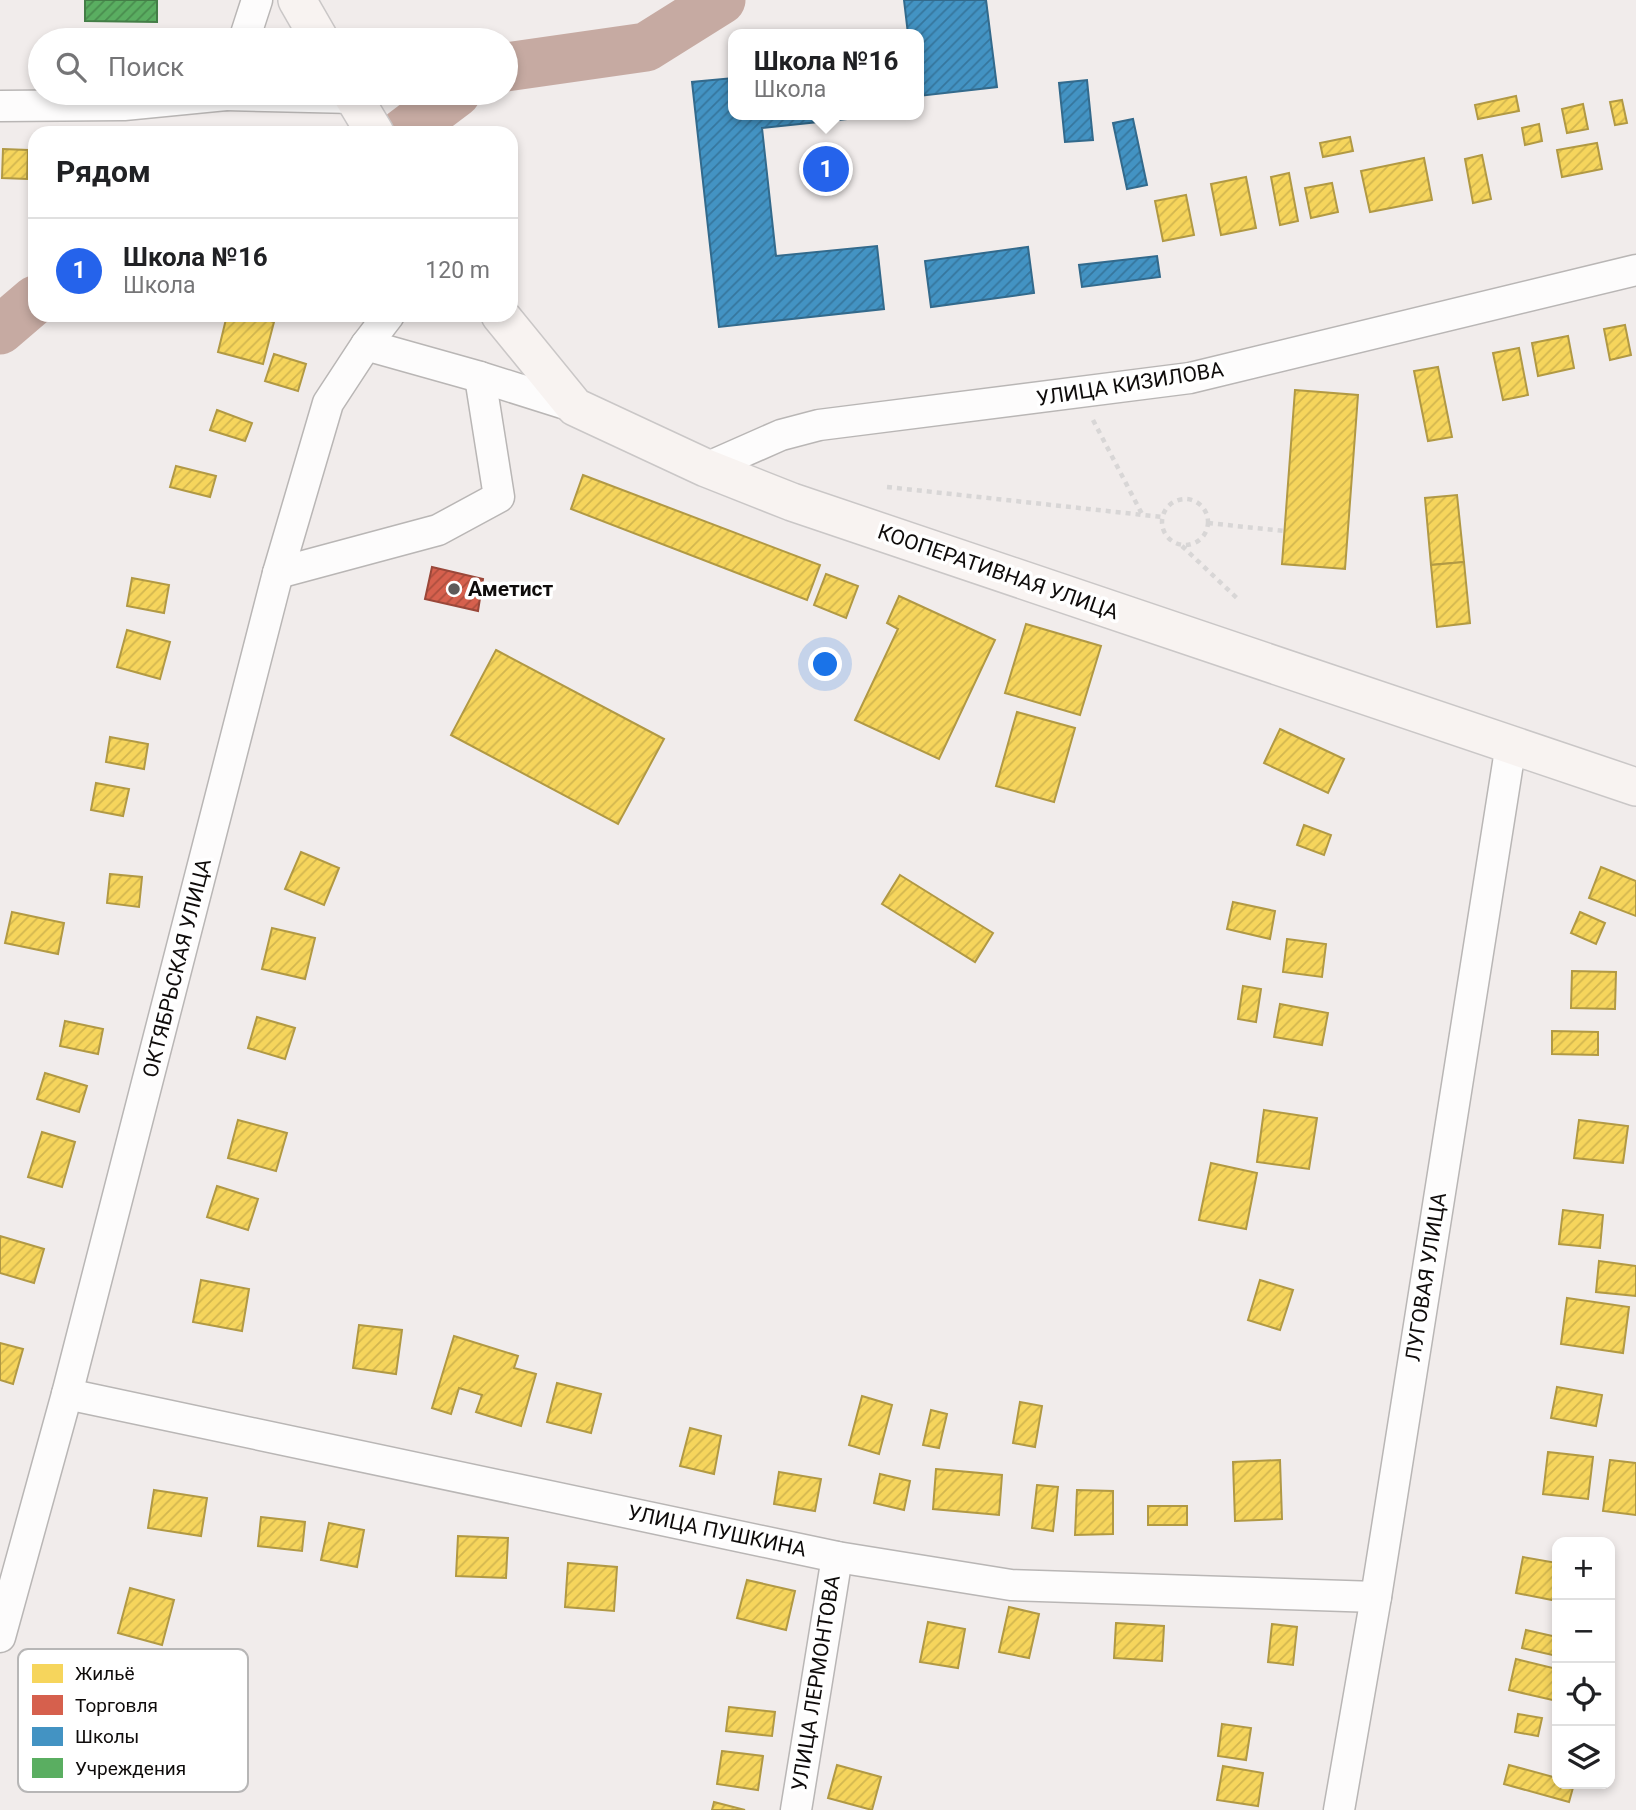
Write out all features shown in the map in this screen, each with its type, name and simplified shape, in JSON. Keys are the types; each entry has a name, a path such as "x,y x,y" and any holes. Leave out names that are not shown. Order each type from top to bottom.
{"main road":[{"path":"297,0 313,28"},
{"path":"358,105 371,126"},
{"path":"506,322 575,407"},
{"name":"КООПЕРАТИВНАЯ УЛИЦА","path":"575,407 706,468 792,502 1636,787"}],"street":[{"path":"248,28 257,0"},
{"path":"0,106 124,105"},
{"name":"УЛИЦА КИЗИЛОВА","path":"706,468 781,435 819,425 1190,378 1636,270"},
{"name":"ОКТЯБРЬСКАЯ УЛИЦА","path":"0,1637 67,1394 278,573 328,403 384,322"},
{"name":"КООПЕРАТИВНАЯ УЛИЦА","path":"366,345 575,407"},
{"path":"278,573 438,530 499,497 480,377"},
{"name":"ЛУГОВАЯ УЛИЦА","path":"1339,1810 1376,1597 1511,744"},
{"name":"УЛИЦА ПУШКИНА","path":"67,1394 837,1557 1011,1585 1376,1597"},
{"name":"УЛИЦА ЛЕРМОНТОВА","path":"796,1810 837,1557"}],"path":[{"path":"1079,393 1142,515"},
{"path":"887,487 1162,517"},
{"path":"1191,500 1204,509 1208,523 1207,531 1196,543 1181,545 1174,543 1163,532 1162,517 1169,504 1191,500"},
{"path":"1208,523 1284,531"},
{"path":"1181,545 1240,601"}],"building: Жильё":[{"path":"1516,96 1519,111 1478,119 1475,105"},
{"path":"1622,100 1627,123 1615,125 1610,102"},
{"path":"1583,104 1588,129 1567,133 1562,109"},
{"path":"1539,124 1542,141 1525,145 1522,128"},
{"path":"1350,137 1353,151 1323,157 1320,143"},
{"path":"1597,143 1602,169 1562,177 1557,150"},
{"path":"3,149 28,150 27,179 2,178"},
{"path":"1482,155 1491,199 1473,203 1465,159"},
{"path":"1424,158 1432,200 1370,212 1361,171"},
{"path":"1289,173 1298,221 1280,225 1271,177"},
{"path":"1246,177 1256,228 1221,235 1211,184"},
{"path":"1332,183 1338,212 1311,218 1305,188"},
{"path":"1186,195 1194,235 1163,241 1155,201"},
{"path":"225,322 274,322 263,364 218,352"},
{"path":"1625,325 1631,355 1610,360 1604,329"},
{"path":"1568,336 1574,368 1538,376 1532,343"},
{"path":"1519,348 1528,395 1503,400 1493,353"},
{"path":"274,354 306,364 298,391 265,381"},
{"path":"1438,367 1452,437 1428,441 1414,371"},
{"path":"1295,390 1358,395 1345,569 1282,564"},
{"path":"217,410 252,423 245,441 210,430"},
{"path":"176,466 216,476 210,497 170,487"},
{"path":"583,475 820,565 807,600 571,509"},
{"path":"1457,495 1464,562 1431,565 1425,498"},
{"path":"1464,562 1470,623 1437,627 1431,565"},
{"path":"826,574 858,586 846,618 814,605"},
{"path":"132,578 169,585 164,613 127,606"},
{"path":"899,596 995,640 939,759 855,720 898,629 887,623"},
{"path":"1026,624 1101,646 1080,715 1005,693"},
{"path":"127,630 170,642 160,679 117,667"},
{"path":"496,650 664,739 618,824 451,735"},
{"path":"1017,712 1075,728 1054,802 996,786"},
{"path":"1280,729 1344,759 1328,793 1264,763"},
{"path":"110,737 148,744 144,769 106,762"},
{"path":"96,783 129,789 123,816 91,810"},
{"path":"1304,825 1331,835 1324,855 1297,845"},
{"path":"301,852 339,868 324,905 285,889"},
{"path":"1601,867 1636,881 1636,916 1589,898"},
{"path":"110,874 142,877 139,907 107,903"},
{"path":"900,875 993,933 975,962 882,904"},
{"path":"1233,902 1275,911 1270,939 1227,929"},
{"path":"12,912 64,923 58,954 5,943"},
{"path":"1580,912 1605,923 1596,944 1571,933"},
{"path":"272,928 315,938 305,979 262,969"},
{"path":"1287,939 1326,944 1322,977 1283,972"},
{"path":"1572,971 1616,972 1615,1009 1571,1008"},
{"path":"1243,986 1261,989 1256,1022 1238,1019"},
{"path":"1280,1004 1328,1013 1322,1045 1274,1037"},
{"path":"257,1017 295,1028 285,1059 248,1048"},
{"path":"65,1021 103,1029 98,1054 60,1046"},
{"path":"1552,1031 1598,1032 1598,1055 1552,1054"},
{"path":"45,1073 87,1086 79,1112 37,1099"},
{"path":"1264,1110 1317,1118 1309,1169 1257,1162"},
{"path":"238,1120 287,1133 276,1171 228,1158"},
{"path":"1579,1120 1628,1126 1623,1163 1574,1158"},
{"path":"42,1132 75,1142 62,1187 28,1177"},
{"path":"1211,1163 1257,1173 1246,1229 1199,1220"},
{"path":"217,1186 258,1199 248,1230 207,1217"},
{"path":"1563,1210 1603,1215 1600,1248 1559,1244"},
{"path":"0,1236 44,1249 34,1283 0,1273"},
{"path":"1599,1261 1636,1266 1636,1296 1596,1292"},
{"path":"201,1280 249,1289 242,1331 193,1322"},
{"path":"1260,1280 1293,1290 1280,1330 1248,1320"},
{"path":"1567,1298 1629,1307 1623,1353 1561,1344"},
{"path":"359,1325 402,1330 396,1374 353,1368"},
{"path":"454,1336 518,1356 514,1368 536,1374 521,1426 476,1412 482,1395 459,1388 451,1414 432,1408"},
{"path":"0,1343 23,1349 13,1384 0,1380"},
{"path":"557,1383 601,1394 591,1433 547,1422"},
{"path":"1557,1387 1602,1395 1596,1426 1551,1418"},
{"path":"862,1396 892,1405 879,1454 849,1445"},
{"path":"1020,1402 1042,1406 1035,1447 1013,1443"},
{"path":"931,1410 947,1414 939,1448 923,1445"},
{"path":"690,1428 721,1436 714,1474 680,1466"},
{"path":"1548,1452 1593,1457 1588,1499 1543,1494"},
{"path":"1280,1460 1282,1519 1235,1521 1233,1462"},
{"path":"1610,1460 1636,1463 1636,1515 1603,1511"},
{"path":"936,1469 1002,1475 999,1515 933,1509"},
{"path":"779,1472 821,1479 815,1511 774,1504"},
{"path":"880,1474 910,1481 904,1510 874,1503"},
{"path":"1037,1485 1058,1487 1053,1531 1032,1528"},
{"path":"154,1490 207,1498 201,1536 148,1528"},
{"path":"1077,1490 1113,1491 1113,1534 1075,1535"},
{"path":"1148,1506 1187,1506 1187,1525 1148,1525"},
{"path":"261,1517 305,1522 302,1551 258,1546"},
{"path":"329,1523 364,1530 357,1567 321,1560"},
{"path":"458,1536 508,1538 506,1578 456,1576"},
{"path":"1523,1557 1552,1562 1552,1600 1516,1593"},
{"path":"568,1563 617,1567 614,1611 565,1607"},
{"path":"747,1580 795,1591 786,1630 737,1618"},
{"path":"130,1588 174,1600 162,1645 118,1633"},
{"path":"1009,1607 1039,1614 1029,1658 999,1652"},
{"path":"928,1622 965,1629 958,1668 920,1662"},
{"path":"1116,1623 1164,1626 1162,1661 1114,1658"},
{"path":"1272,1624 1297,1627 1293,1665 1268,1662"},
{"path":"1526,1630 1552,1636 1552,1655 1522,1648"},
{"path":"1516,1659 1552,1668 1552,1700 1509,1690"},
{"path":"729,1707 775,1712 772,1736 726,1731"},
{"path":"1518,1714 1542,1718 1538,1736 1515,1732"},
{"path":"1222,1724 1251,1728 1246,1760 1218,1756"},
{"path":"722,1751 763,1756 758,1790 717,1784"},
{"path":"837,1765 881,1777 872,1810 828,1798"},
{"path":"1509,1765 1552,1777 1552,1789 1573,1789 1569,1802 1504,1784"},
{"path":"1223,1766 1263,1773 1258,1806 1217,1800"},
{"path":"714,1802 745,1810 712,1810"}],"building: Торговля":[{"name":"Аметист","path":"432,567 483,579 478,611 425,599"}],"building: Школы":[{"path":"904,0 986,0 997,87 924,95 924,29 907,29"},
{"path":"728,78 728,120 838,120 762,128 776,256 877,246 884,309 719,327 692,82"},
{"path":"1087,80 1093,140 1065,142 1059,83"},
{"path":"1133,119 1147,185 1127,189 1113,123"},
{"path":"1028,247 1034,293 931,307 925,261"},
{"path":"1157,256 1160,277 1082,287 1079,265"}],"building: Учреждения":[{"path":"85,0 157,0 157,22 85,21"}],"waterway":[{"path":"518,65 646,47 721,0"},
{"path":"412,126 440,105"},
{"path":"0,330 28,306"}],"place":[{"name":"Школа №16","path":"826,169"},
{"name":"Аметист","path":"454,589"}]}
